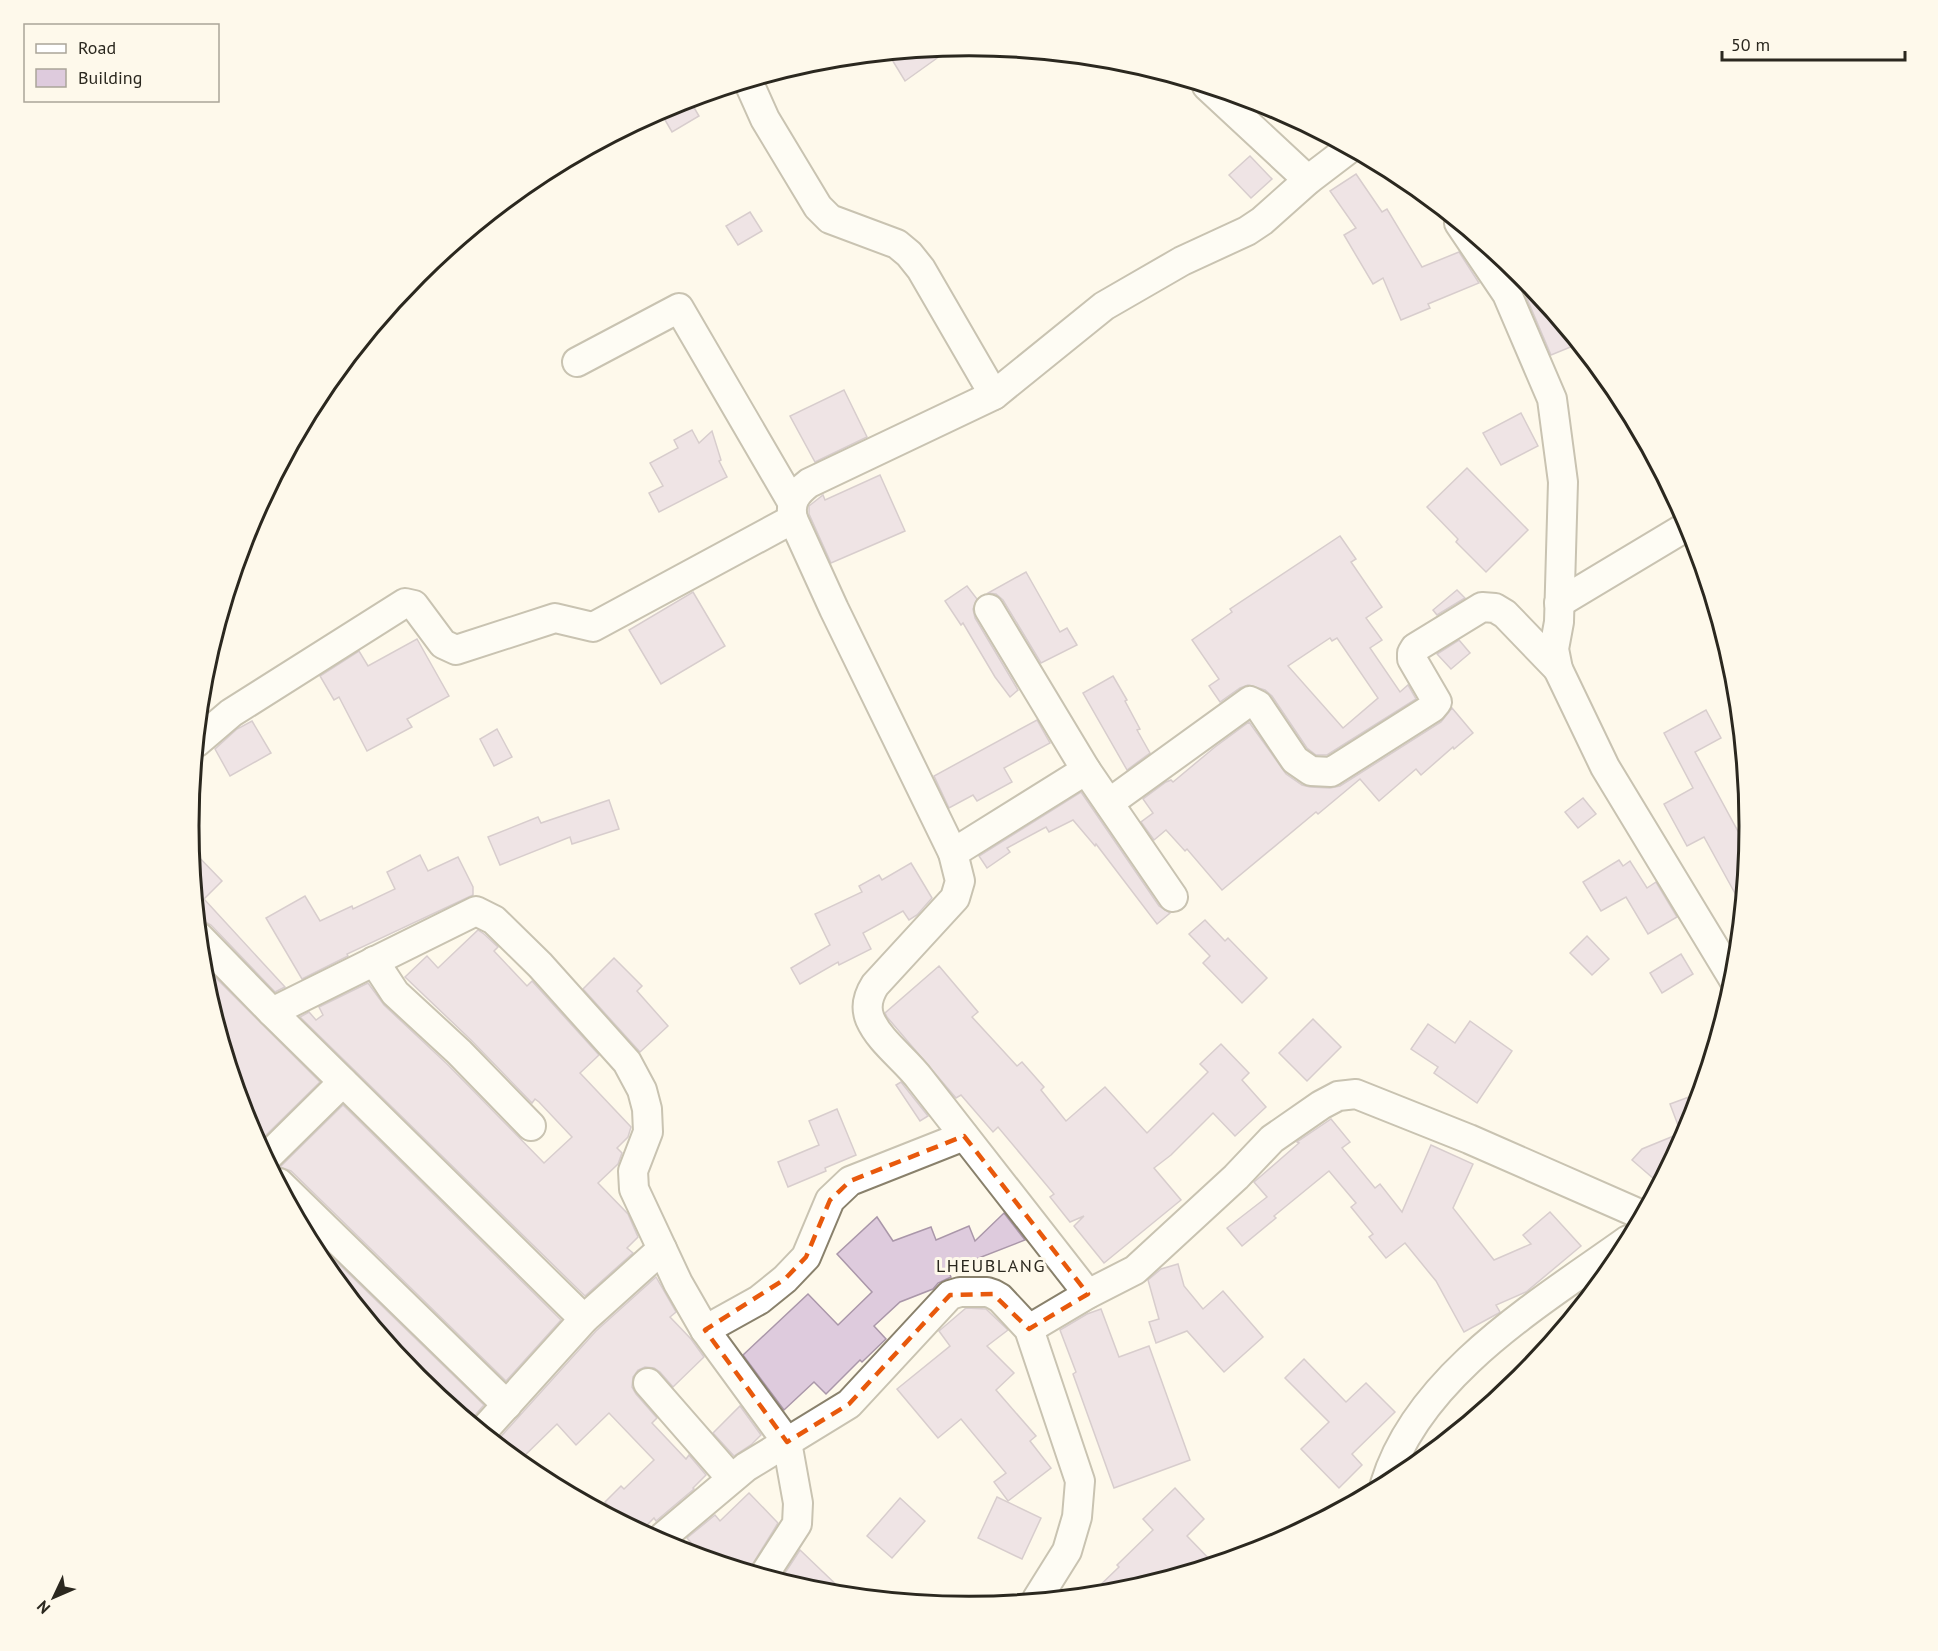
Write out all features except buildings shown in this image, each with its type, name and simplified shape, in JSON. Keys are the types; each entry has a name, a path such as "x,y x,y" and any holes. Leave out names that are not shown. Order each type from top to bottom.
{"street":[{"path":"751,87 765,119 818,207 830,219 897,244 909,254 921,269 994,395"},
{"path":"1218,96 1308,180"},
{"path":"205,735 231,713 405,603 414,605 443,644 456,650 555,618 593,627 792,510 802,488 809,483 994,395 1104,306 1182,261 1247,231 1343,153"},
{"path":"1473,244 1507,294 1552,399 1563,482 1557,636 1605,766 1726,966"},
{"path":"577,362 680,308 792,510 840,620 953,853 960,881 955,898 869,994 867,1007 870,1019 877,1031 916,1074 1088,1294"},
{"path":"1557,636 1680,532"},
{"path":"1108,803 1250,701 1258,705 1295,760 1311,771 1331,772 1432,708 1437,702 1412,659 1412,653 1415,648 1482,607 1495,608 1557,636"},
{"path":"989,609 1086,770 1173,897"},
{"path":"953,853 1086,770"},
{"path":"272,1012 476,911 494,920 540,965 627,1062 642,1090 647,1109 648,1132 633,1171 634,1189 678,1283 705,1330 787,1442 798,1503 797,1524 768,1568"},
{"path":"209,947 272,1012 584,1319"},
{"path":"374,961 395,993 459,1052 531,1126"},
{"path":"272,1152 343,1082"},
{"path":"1029,1329 1088,1294 1135,1270 1236,1177 1272,1139 1321,1105 1347,1094 1356,1094 1469,1139 1635,1212"},
{"path":"705,1330 759,1300 785,1279 806,1257 830,1200 850,1181 964,1136"},
{"path":"297,1200 507,1405"},
{"path":"488,1426 584,1319 662,1249"},
{"path":"1389,1471 1407,1434 1432,1399 1493,1337 1608,1254"},
{"path":"667,1534 731,1478 849,1404 950,1295 960,1292 987,1292 1000,1298 1029,1329 1080,1481 1077,1517 1067,1551 1042,1592"},
{"path":"648,1383 731,1478"}],"highlighted area":[{"path":"964,1136 1088,1294 1029,1329 993,1294 950,1295 849,1404 787,1442 705,1330 785,1279 806,1257 830,1200 850,1181"}],"district":[{"name":"LHEUBLANG","path":"991,1266"}]}
